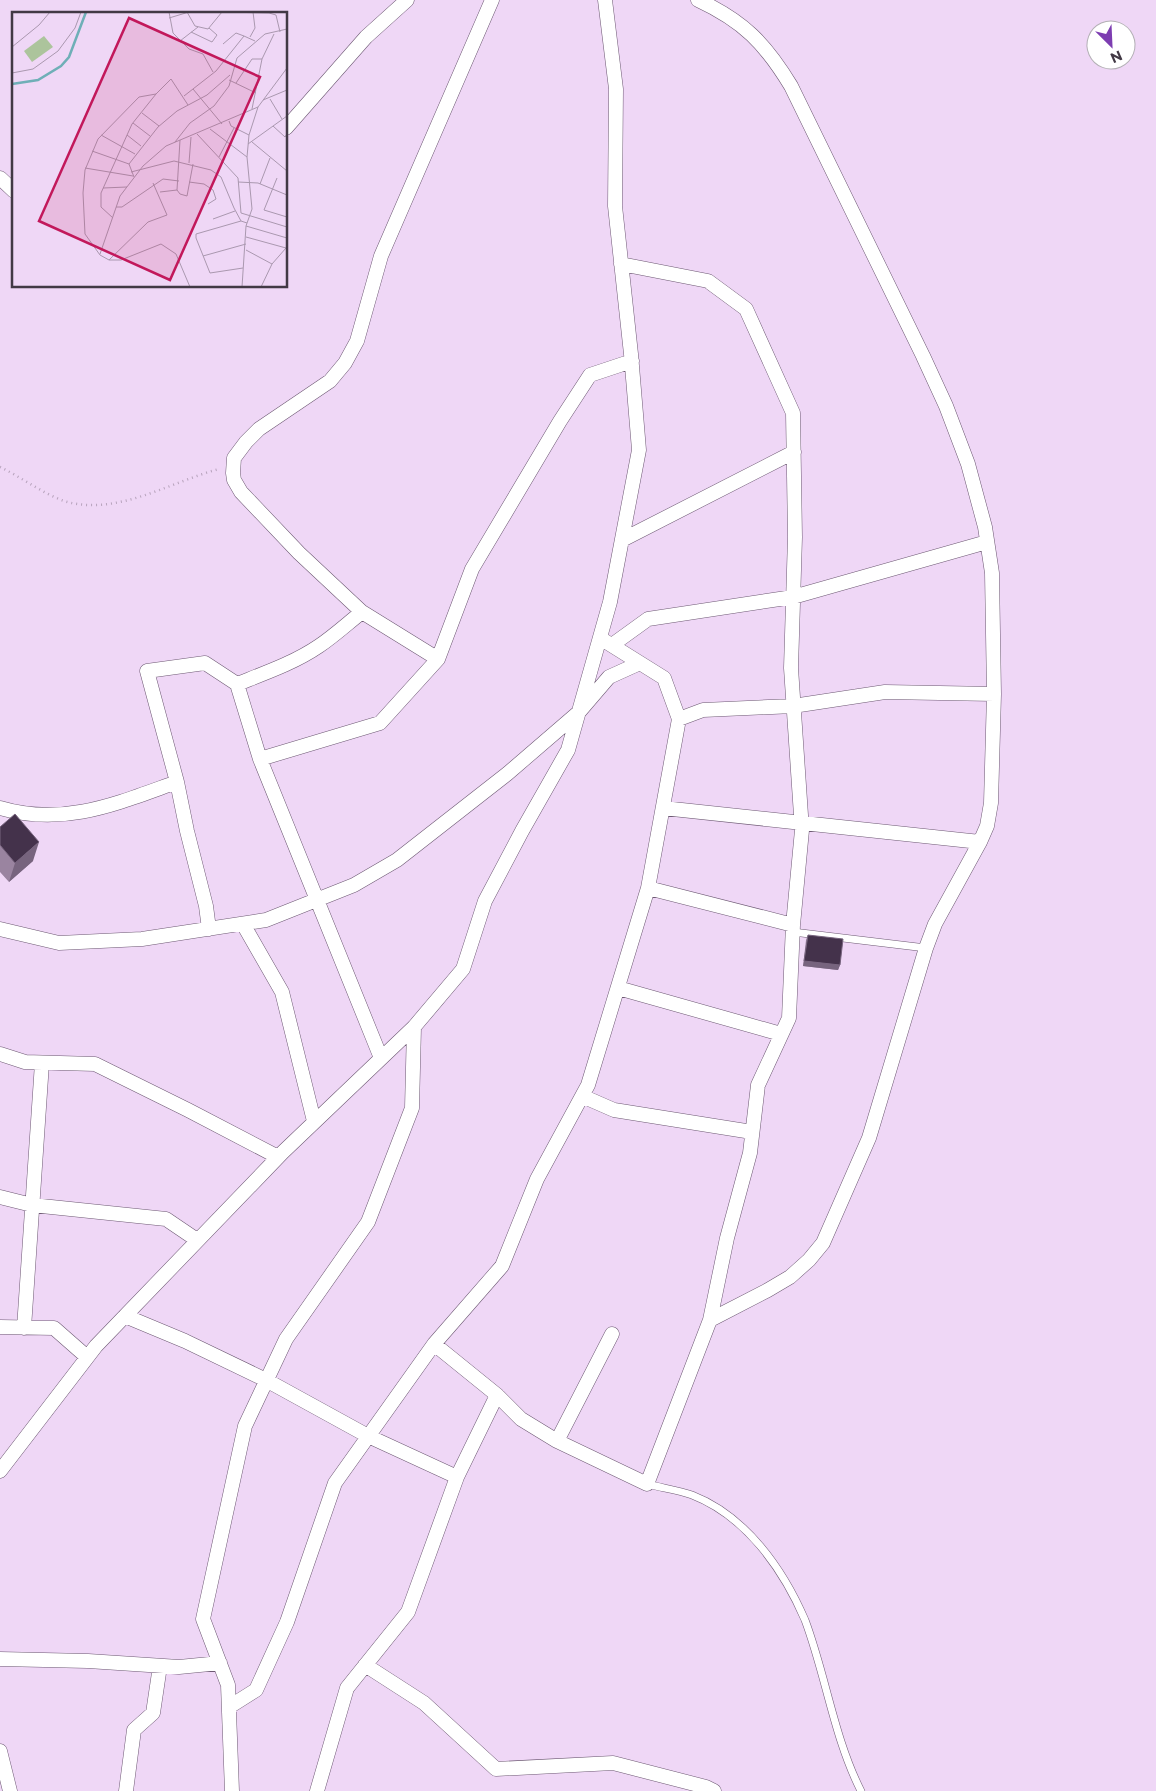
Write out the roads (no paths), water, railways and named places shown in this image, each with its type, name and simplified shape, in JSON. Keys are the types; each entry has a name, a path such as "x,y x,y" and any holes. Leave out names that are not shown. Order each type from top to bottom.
{"street":[{"path":"288,126 366,37 407,0"},
{"path":"438,659 362,612 299,553 241,492 234,480 233,465 234,458 252,435 330,381 352,353 381,256 492,0"},
{"path":"0,1471 87,1358 125,1316 314,1121 414,1027 463,969 485,901 568,750 579,712 606,641 610,602 639,450 632,362 615,206 616,89 605,0"},
{"path":"698,0 720,10 759,40 776,61 792,86 920,347 946,406 968,464 988,542 992,573 994,694 991,804 987,826 935,924 926,948 869,1138 823,1243 810,1260 790,1277 710,1320"},
{"path":"0,178 12,190"},
{"path":"434,1344 497,1395 521,1419 557,1441 647,1484 710,1320 727,1238 750,1153 758,1085 789,1018 793,929 802,830 791,668 795,536 793,413 746,309 708,281 621,264"},
{"path":"260,759 380,723 438,659 472,570 560,420 590,375 632,362"},
{"path":"622,540 794,452"},
{"path":"606,641 648,619 793,597 988,542"},
{"path":"237,684 279,668 322,645 362,612"},
{"path":"229,1707 256,1690 287,1622 335,1483 434,1344 502,1266 538,1178 588,1086 648,888 679,718 664,678 606,641"},
{"path":"209,929 206,906 177,782 147,670 205,663 237,684 260,759 381,1058"},
{"path":"0,929 59,943 142,939 266,920 354,885 397,860 507,774 579,712 609,677 640,663"},
{"path":"679,718 703,710 793,706 885,692 994,694"},
{"path":"0,808 11,812 36,815 63,815 86,812 177,782"},
{"path":"663,808 980,842"},
{"path":"648,888 793,929"},
{"path":"243,924 282,992 314,1121"},
{"path":"618,988 781,1034"},
{"path":"232,1791 228,1685 203,1619 245,1426 286,1339 368,1222 412,1108 414,1027"},
{"path":"0,1054 26,1062 94,1064 278,1157"},
{"path":"24,1328 42,1063"},
{"path":"582,1096 614,1110 752,1132"},
{"path":"0,1197 32,1205 166,1219 197,1240"},
{"path":"125,1316 185,1341 266,1380 368,1436 457,1478"},
{"path":"0,1327 54,1328 87,1358"},
{"path":"557,1441 612,1334"},
{"path":"317,1791 347,1688 408,1612 457,1478 497,1395"},
{"path":"0,1660 88,1660 179,1667 220,1663"},
{"path":"365,1665 424,1703 496,1769 613,1763 708,1790"},
{"path":"126,1791 134,1730 153,1713 160,1666"},
{"path":"0,1751 10,1791"}],"lane":[{"path":"793,929 926,948"},
{"path":"647,1484 692,1495 721,1512 752,1538 779,1571 798,1604 808,1628 841,1741 861,1791"}]}
